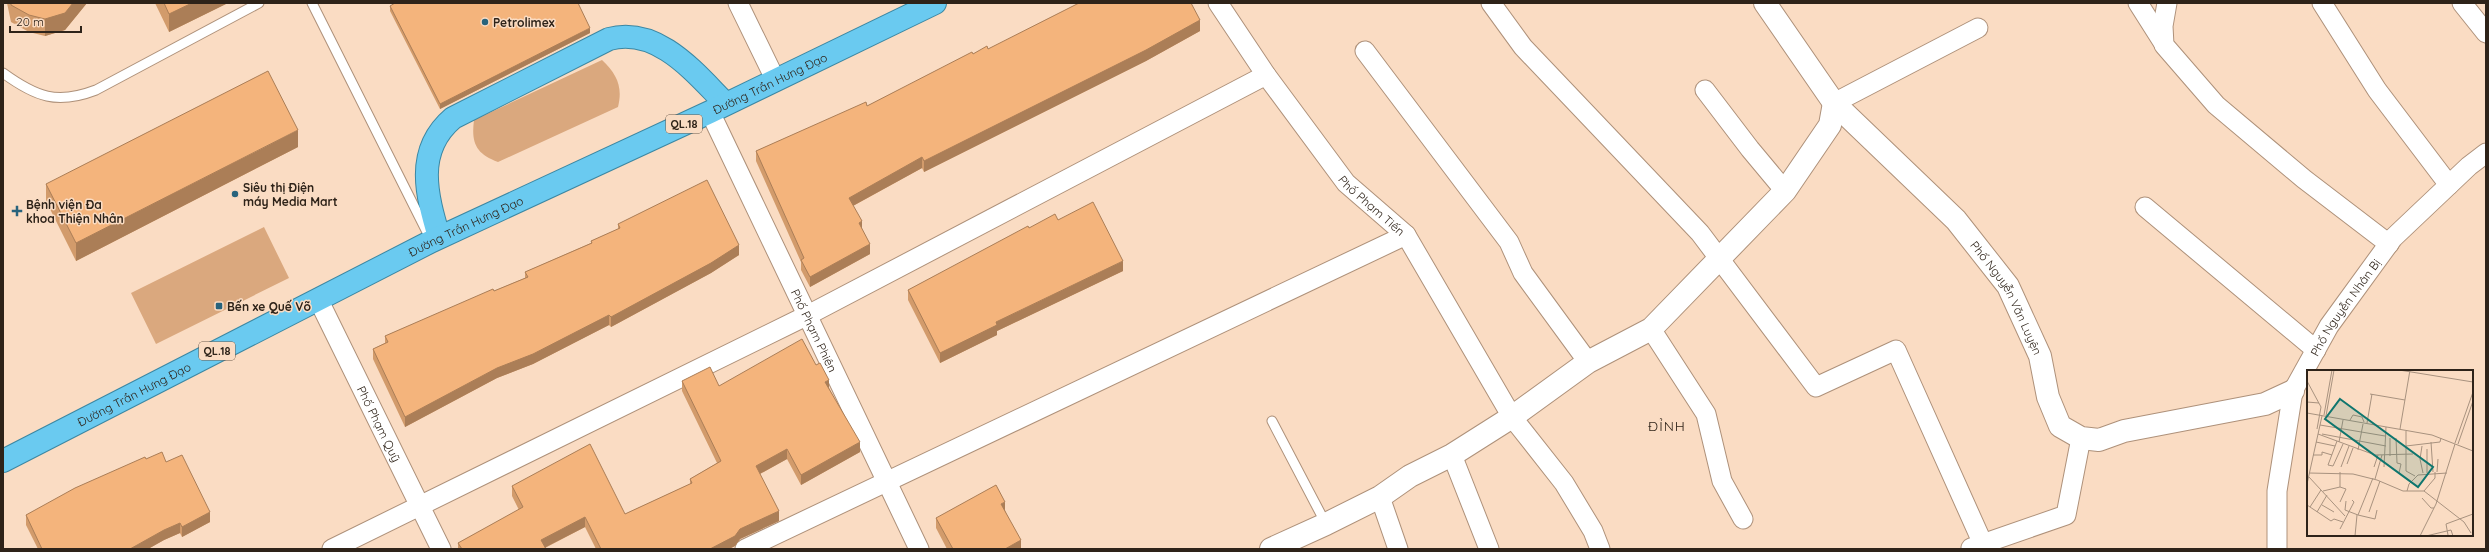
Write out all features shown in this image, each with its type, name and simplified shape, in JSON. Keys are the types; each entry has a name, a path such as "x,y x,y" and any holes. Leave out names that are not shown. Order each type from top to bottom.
{"highway":[{"name":"Đường Trần Hưng Đạo","path":"3,461 435,239 776,81 935,3"},
{"path":"435,239 427,195 426,176 431,151 445,124 452,118 609,39 622,36 653,41 683,62 718,108"}],"street":[{"path":"738,3 776,81"},
{"name":"Phố Phạm Tiến","path":"1218,3 1266,75 1346,183 1406,236 1512,417 1564,483 1593,531 1600,549"},
{"path":"1491,3 1523,47 1700,233 1816,387 1896,350 1977,546 2066,516 2081,438"},
{"name":"Phố Nguyễn Văn Luyện","path":"1765,3 1834,103 1956,220 1986,255 2008,286 2040,356 2048,397 2060,426 2081,438 2099,440 2124,431 2265,404 2293,391"},
{"path":"2138,3 2164,45 2216,105 2304,179 2389,244"},
{"path":"2164,45 2163,26 2167,3"},
{"path":"2322,3 2377,90 2449,185"},
{"path":"2462,3 2486,33"},
{"path":"1271,549 1380,497 1410,476 1452,455 1512,417 1588,362 1651,329 1718,257 1785,191 1830,125 1834,103 1978,28"},
{"path":"1365,51 1509,242 1523,273 1588,362"},
{"path":"332,549 808,315 1266,75"},
{"path":"1705,90 1750,150 1785,191"},
{"name":"Phố Phạm Phiên","path":"718,108 808,315 919,549"},
{"name":"Phố Nguyễn Nhân Bị","path":"2277,549 2277,492 2293,391 2329,326 2389,244 2449,185 2486,153"},
{"path":"2145,208 2316,350"},
{"path":"745,549 1406,236"},
{"name":"Phố Phạm Quỹ","path":"318,299 441,549"},
{"path":"1651,329 1706,414 1722,481 1743,518"},
{"path":"1452,455 1489,549"},
{"path":"1380,497 1398,549"}],"lane":[{"path":"3,73 19,85 35,93 58,98 75,97 96,90 259,3"},
{"path":"312,3 435,239"},
{"path":"1272,421 1326,524"}],"shaded area":[{"path":"602,60 612,70 618,81 620,93 618,107 498,162 485,155 477,147 473,135 474,120"},
{"path":"264,227 289,278 156,344 131,293"}],"building":[{"path":"11,3 73,3 65,13 45,19 29,15 11,5"},
{"path":"164,3 192,3 169,14"},
{"path":"395,3 578,3 590,28 440,104 390,6"},
{"path":"1079,3 1191,3 1200,20 1146,50 924,161 922,157 849,198 862,221 859,223 870,244 810,277 801,260 804,258 756,151 866,102 867,106 972,52 973,54 987,46 988,49"},
{"path":"268,71 298,130 76,243 46,184"},
{"path":"707,180 739,245 711,263 611,317 609,315 533,354 497,368 405,417 373,349 388,342 385,336 493,289 494,291 528,277 525,272 592,243 591,241 620,228 618,224"},
{"path":"1093,202 1123,261 996,322 997,325 940,353 908,290 1028,226 1029,228 1055,214 1058,220"},
{"path":"802,339 816,365 820,363 829,380 825,382 860,442 801,475 787,449 756,466 779,511 740,529 735,536 710,549 601,549 585,517 541,540 546,549 462,549 458,543 523,507 512,486 590,444 625,514 692,483 690,479 721,461 682,381 710,367 719,386"},
{"path":"162,452 166,462 182,455 210,512 182,527 180,523 164,530 130,549 42,549 26,515 75,488 145,457 146,459"},
{"path":"996,485 1005,502 1001,504 1021,540 1005,549 953,549 936,518"}],"place":[{"name":"Petrolimex","path":"485,22"},
{"name":"Siêu thị Điện máy Media Mart","path":"235,194"},
{"name":"Bệnh viện Đa khoa Thiện Nhân","path":"17,211"},
{"name":"Bến xe Quế Võ","path":"219,306"}],"district":[{"name":"ĐỈNH","path":"1667,426"}]}
